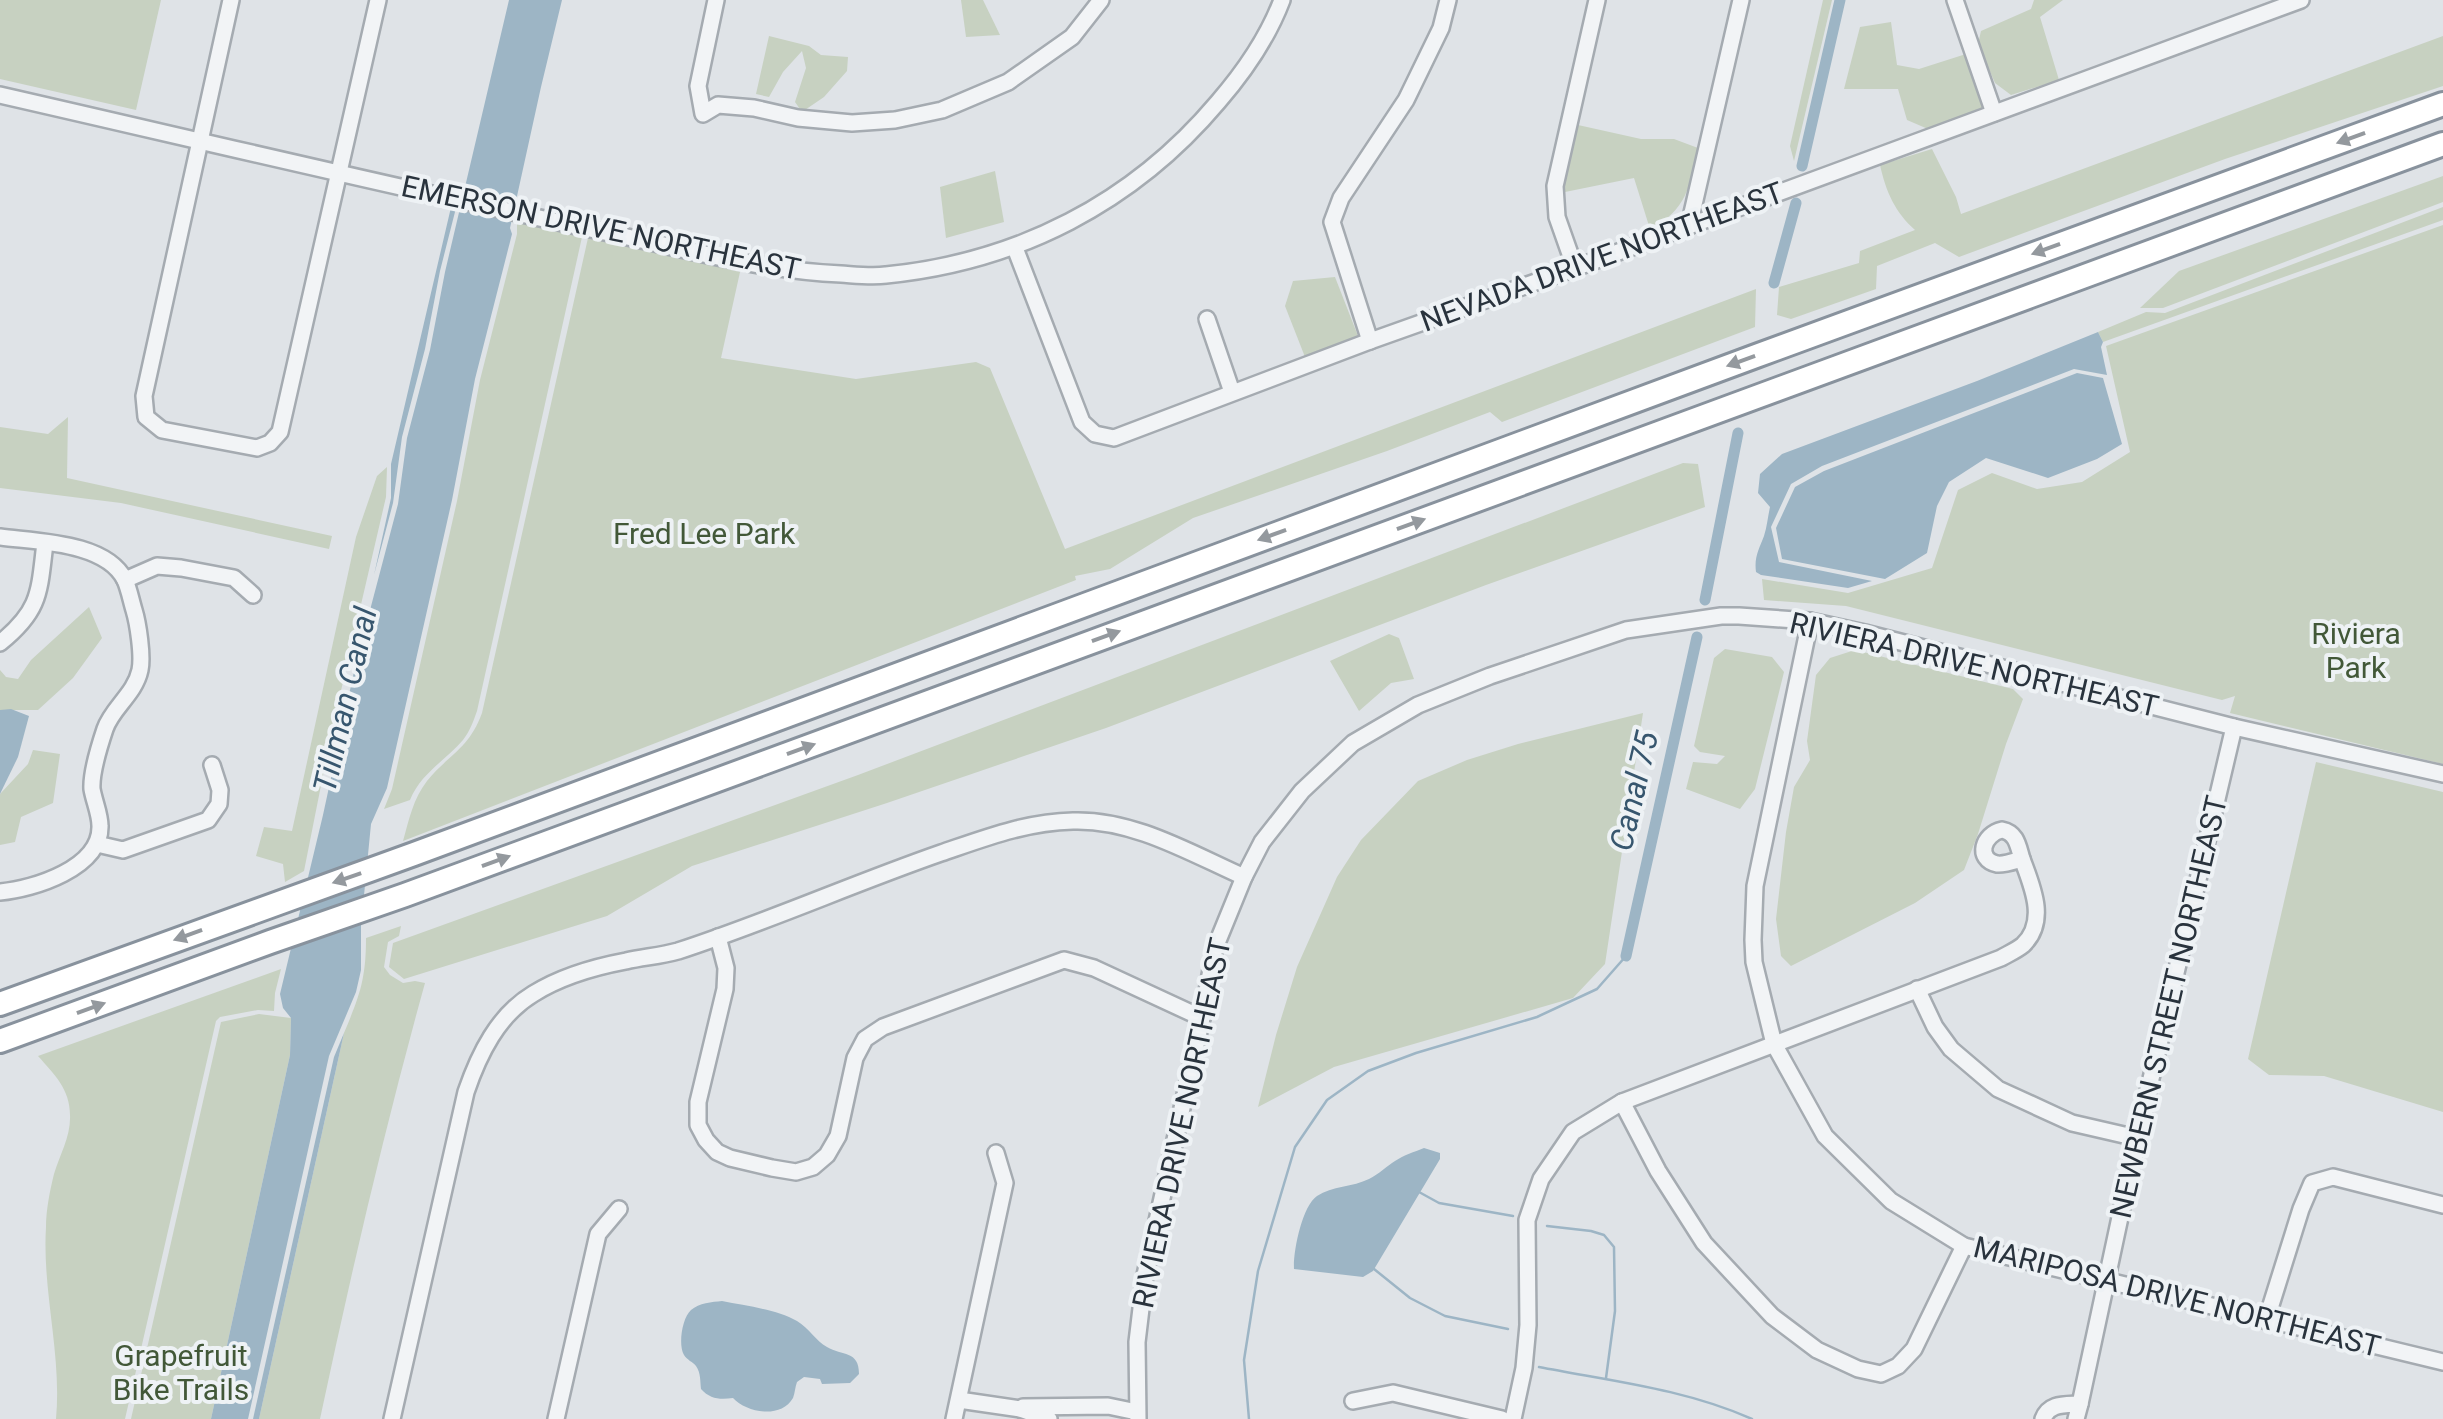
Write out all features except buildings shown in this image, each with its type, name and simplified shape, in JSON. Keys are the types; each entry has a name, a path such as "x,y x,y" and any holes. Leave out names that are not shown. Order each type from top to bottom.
{"highway":[{"path":"0,1004 2443,104"},
{"path":"0,1042 2443,144"}],"street":[{"path":"231,0 144,396 146,417 162,430 257,448 270,443 280,432 378,0"},
{"path":"716,0 698,86 703,114 718,105 852,123 895,120 942,110 1008,82 1072,38 1102,0"},
{"name":"EMERSON DRIVE NORTHEAST","path":"0,96 759,266 882,276 946,267 1014,248 1087,213 1150,171 1202,121 1243,73 1282,0"},
{"path":"1370,340 1332,222 1341,198 1406,100 1441,28 1448,0"},
{"path":"1575,268 1558,216 1554,186 1596,0"},
{"path":"1689,226 1741,0"},
{"path":"1955,0 1994,113"},
{"name":"NEVADA DRIVE NORTHEAST","path":"1014,248 1082,422 1095,434 1114,438 1370,340 2301,0"},
{"path":"1207,319 1232,392"},
{"path":"0,538 85,550 111,562 125,580 137,620 140,669 130,693 106,724 92,785 100,826 97,844 85,860 66,872 0,892"},
{"path":"0,643 20,628 32,610 39,588 44,542"},
{"path":"125,580 157,566 181,568 234,578 252,595"},
{"name":"RIVIERA DRIVE NORTHEAST","path":"1135,1416 1137,1342 1145,1275 1215,948 1262,842 1302,790 1352,743 1418,705 1626,630 1721,616 1810,622 1885,638 2234,727 2443,774"},
{"name":"MARIPOSA DRIVE NORTHEAST","path":"1810,622 1755,886 1754,962 1774,1044 1825,1136 1891,1202 1964,1246 2443,1362"},
{"name":"NEWBERN STREET NORTHEAST","path":"2043,1419 2046,1411 2055,1406 2078,1412 2137,1138 2234,727"},
{"path":"97,844 123,850 208,820 219,804 220,790 212,765"},
{"path":"392,1419 466,1092 476,1062 494,1032 530,995 560,979 624,961 672,953 906,865 1013,828 1042,822 1116,825 1148,834 1244,877"},
{"path":"1513,1419 1528,1325 1527,1220 1540,1180 1573,1132 1622,1102 1902,998 2001,958 2023,945 2036,921 2035,894 2022,859"},
{"path":"718,937 726,968 726,988 698,1102 698,1125 717,1152 772,1168 796,1172 813,1167 827,1156 838,1136 855,1058 865,1038 1064,960 1094,968 1202,1018"},
{"path":"1918,989 1935,1027 1952,1049 1998,1089 2072,1124 2137,1138"},
{"path":"1622,1102 1658,1171 1704,1242 1772,1316 1817,1350 1858,1369 1882,1374 1898,1366 1914,1349 1964,1246"},
{"path":"954,1419 1005,1183 996,1153"},
{"path":"2266,1320 2312,1184 2333,1177 2443,1204"},
{"path":"556,1419 598,1234 619,1208"},
{"path":"1353,1402 1393,1393 1502,1419"},
{"path":"958,1400 1020,1409 1048,1419"},
{"path":"1020,1409 1108,1406 1135,1416"}],"green space":[{"path":"0,0 161,0 136,110 0,79"},
{"path":"961,0 983,0 1000,35 966,37"},
{"path":"1823,0 1832,0 1794,161 1790,146"},
{"path":"2034,0 2063,0 2040,17 2059,80 2011,95 1995,83 1978,44 1981,31 2031,9"},
{"path":"1891,22 1897,65 1919,69 1966,54 1984,110 1928,129 1907,120 1898,89 1844,89 1860,27"},
{"path":"769,36 809,46 821,55 848,57 847,71 824,97 802,112 795,102 806,68 802,51 783,72 769,97 756,94"},
{"path":"2443,36 2443,86 2225,159 1959,257 1935,243 1877,266 1876,289 1791,319 1777,315 1779,287 1859,263 1860,251 1915,230 1892,201 1880,165 1932,149 1961,214"},
{"path":"1578,125 1641,139 1674,139 1698,148 1685,196 1672,214 1650,229 1634,178 1565,192"},
{"path":"995,171 1004,222 946,238 940,187"},
{"path":"2443,176 2443,202 2163,308 2140,308 2179,271"},
{"path":"2443,207 2443,220 2103,342 2098,332 2146,312 2165,313"},
{"path":"517,222 582,237 477,711 463,740 427,775 410,800 384,809 392,789"},
{"name":"Riviera Park","path":"2443,225 2443,764 2230,713 2235,696 2222,700 1846,606 1764,600 1762,579 1848,593 1932,568 1958,490 1992,473 2037,489 2082,482 2130,452 2106,346"},
{"name":"Fred Lee Park","path":"590,229 742,263 721,358 856,379 976,362 990,368 1065,549 1756,289 1755,327 1502,422 1490,412 1193,518 1110,569 1075,576 1076,580 403,841 422,788 465,743 482,713"},
{"path":"1335,277 1358,336 1305,357 1285,306 1293,281"},
{"path":"68,417 67,478 332,536 329,549 121,503 0,488 0,427 48,434"},
{"path":"1683,463 1698,464 1705,507 1106,728 692,866 607,916 404,979 389,967 393,943 858,775"},
{"path":"387,467 386,497 304,871 285,882 283,864 256,856 264,827 292,831 356,537 377,476"},
{"path":"89,607 102,638 73,678 38,710 0,710 0,670 6,677 18,679 31,660"},
{"path":"1389,634 1399,638 1414,679 1391,683 1359,711 1330,661"},
{"path":"1725,649 1772,657 1784,672 1755,789 1740,809 1686,789 1693,762 1717,764 1725,756 1700,752 1694,746 1714,658"},
{"path":"1855,650 2013,689 2023,699 1964,870 1915,903 1791,966 1781,956 1776,919 1794,787 1810,760 1807,741 1816,675 1830,658"},
{"path":"1643,713 1605,964 1573,998 1334,1067 1258,1107 1297,967 1337,877 1361,840 1418,781 1518,744"},
{"path":"33,750 60,754 53,803 21,817 15,842 0,845 0,794 28,764"},
{"path":"2316,762 2443,792 2443,1112 2324,1076 2269,1075 2248,1059"},
{"path":"401,926 399,936 388,942 384,967 403,983 425,983 369,1200 320,1419 259,1419 344,1033 361,987 366,938"},
{"path":"281,969 274,1011 258,1010 216,1021 125,1419 56,1419 46,1220 70,1115 64,1090 38,1056"},
{"name":"Grapefruit Bike Trails","path":"259,1014 291,1018 290,1055 211,1419 131,1419 221,1022"}],"water":[{"path":"509,0 562,0 387,788 371,824 361,926 361,970 329,1056 248,1419 211,1419 290,1055 291,1018 283,1008 280,994 355,667 398,504 407,438"},
{"path":"452,203 457,204 374,575 391,498 391,464"},
{"path":"2098,332 2107,375 2074,369 1822,466 1791,484 1771,527 1779,562 1872,581 1848,588 1756,572 1756,557 1770,507 1758,493 1760,474 1782,454"},
{"path":"2077,373 2103,378 2122,444 2097,459 2048,478 1986,458 1949,482 1937,506 1927,553 1885,579 1782,559 1776,528 1795,487 1824,471"},
{"path":"11,709 29,716 18,757 0,794 0,710"},
{"path":"344,1033 259,1419 253,1419 334,1057"},
{"path":"1424,1148 1440,1153 1440,1159 1373,1271 1363,1277 1294,1269 1303,1219 1317,1196 1369,1179 1398,1159"},
{"path":"722,1301 797,1321 823,1344 853,1357 859,1374 850,1383 822,1384 820,1379 804,1377 797,1382 788,1405 772,1411 755,1410 733,1398 708,1395 701,1389 696,1366 684,1355 682,1332 691,1310"}],"waterway":[{"name":"Canal 75","path":"1802,166 1840,0"},
{"name":"Canal 75","path":"1774,283 1796,203"},
{"name":"Canal 75","path":"1705,600 1738,433"},
{"name":"Canal 75","path":"1626,956 1697,637"},
{"path":"1249,1419 1244,1360 1258,1271 1295,1147 1327,1100 1368,1071 1537,1017 1597,989 1626,956"},
{"path":"1419,1192 1439,1203 1513,1216"},
{"path":"1547,1226 1604,1235 1614,1247 1615,1311 1606,1378"},
{"path":"1374,1269 1410,1298 1445,1316 1508,1329"},
{"path":"1539,1367 1674,1393 1752,1419"}],"water label":[{"name":"Tillman Canal","path":"345,700"}]}
